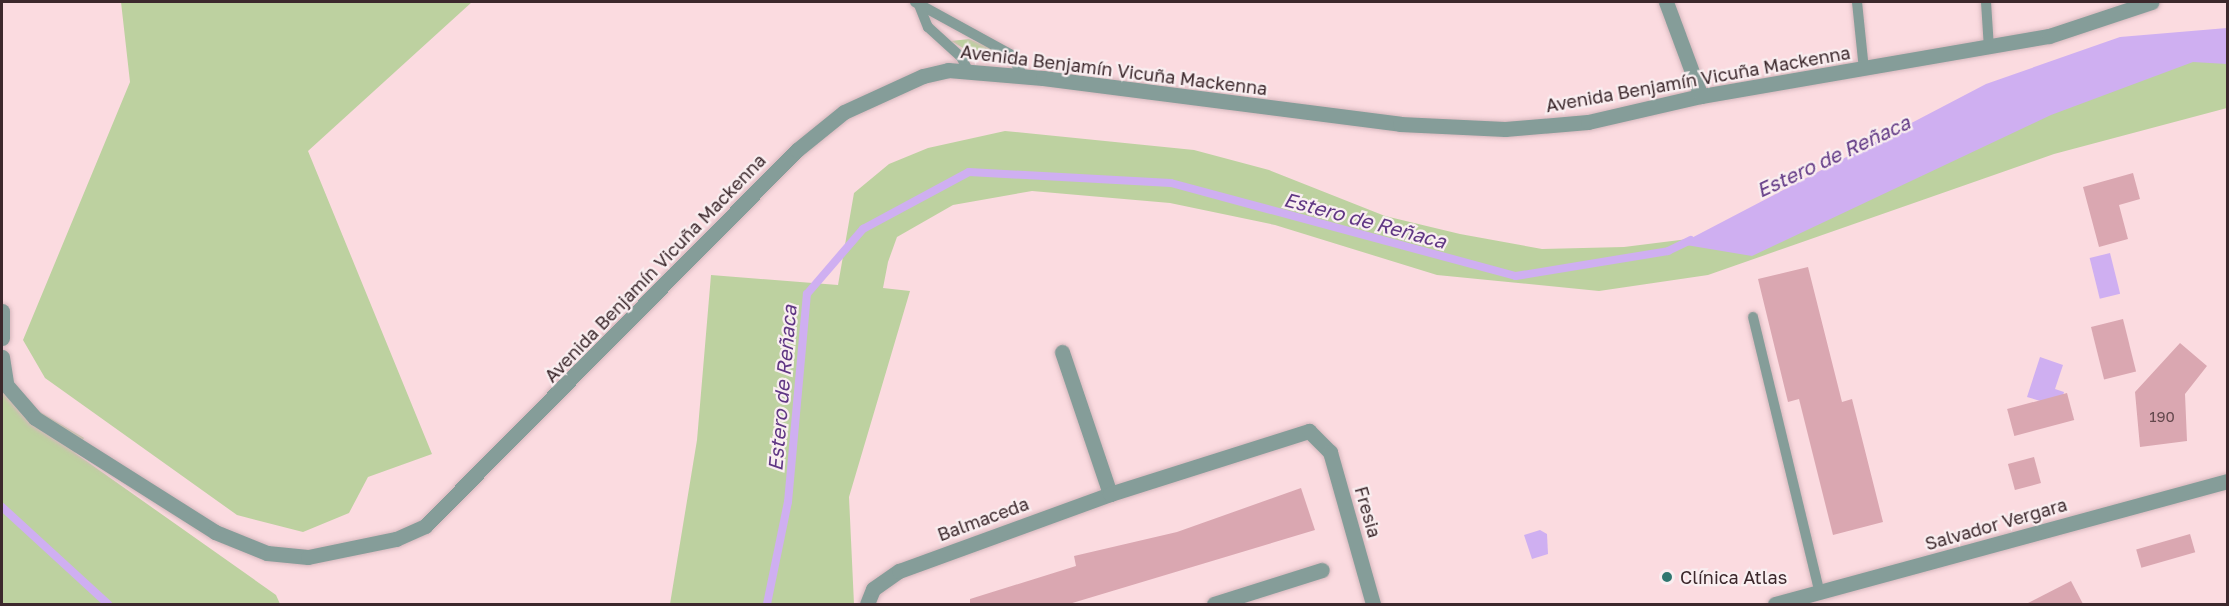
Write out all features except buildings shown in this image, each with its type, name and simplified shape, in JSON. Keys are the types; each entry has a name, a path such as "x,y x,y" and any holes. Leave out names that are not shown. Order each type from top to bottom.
{"street":[{"path":"1666,2 1701,96"},
{"name":"Avenida Benjamín Vicuña Mackenna","path":"2,357 4,382 35,418 215,532 267,553 308,557 396,539 425,526 819,130 898,84 948,70 1023,76 1400,124 1505,129 1588,122 1701,96 1989,48 2079,29 2152,2"},
{"path":"1062,352 1110,494"},
{"name":"Balmaceda","path":"867,604 873,589 899,571 1110,494 1297,433 1318,434"},
{"name":"Fresia","path":"1318,434 1330,452 1373,604"},
{"name":"Salvador Vergara","path":"1775,604 2228,481"},
{"path":"1214,604 1322,570"}],"lane":[{"path":"1857,2 1864,70"},
{"path":"1986,2 1989,48"},
{"path":"917,3 928,27 969,72"},
{"path":"917,3 1010,54 1023,76"},
{"path":"1753,317 1820,593"}],"green space":[{"path":"121,2 472,2 308,151 432,454 368,477 349,513 303,532 237,515 45,378 23,340 130,82"},
{"path":"2227,35 2227,108 2054,154 1708,275 1599,291 1437,275 1275,225 1170,203 1032,191 953,205 897,237 888,262 883,288 910,291 849,497 854,604 670,604 697,440 711,275 838,285 854,193 889,164 928,148 1005,131 1194,150 1269,170 1385,216 1460,234 1542,249 1624,247 1688,239 1756,220"},
{"path":"969,39 993,51 968,51 951,41"},
{"path":"2,389 84,438 75,453 276,595 280,604 2,604"}],"shaded area":[{"path":"2227,28 2227,64 2193,62 2051,115 1752,256 1680,244 1986,84 2120,37"},
{"path":"2110,253 2120,294 2100,299 2090,258"},
{"path":"2040,357 2063,365 2055,389 2064,392 2060,407 2027,397"},
{"path":"1540,530 1547,534 1548,554 1532,559 1524,535"}],"waterway":[{"name":"Estero de Reñaca","path":"767,604 788,502 807,294 863,229 969,172 1171,183 1516,276 1668,251 1691,240"},
{"name":"Estero de Reñaca","path":"2,507 108,604"}],"place":[{"name":"Clínica Atlas","path":"1667,577"}]}
